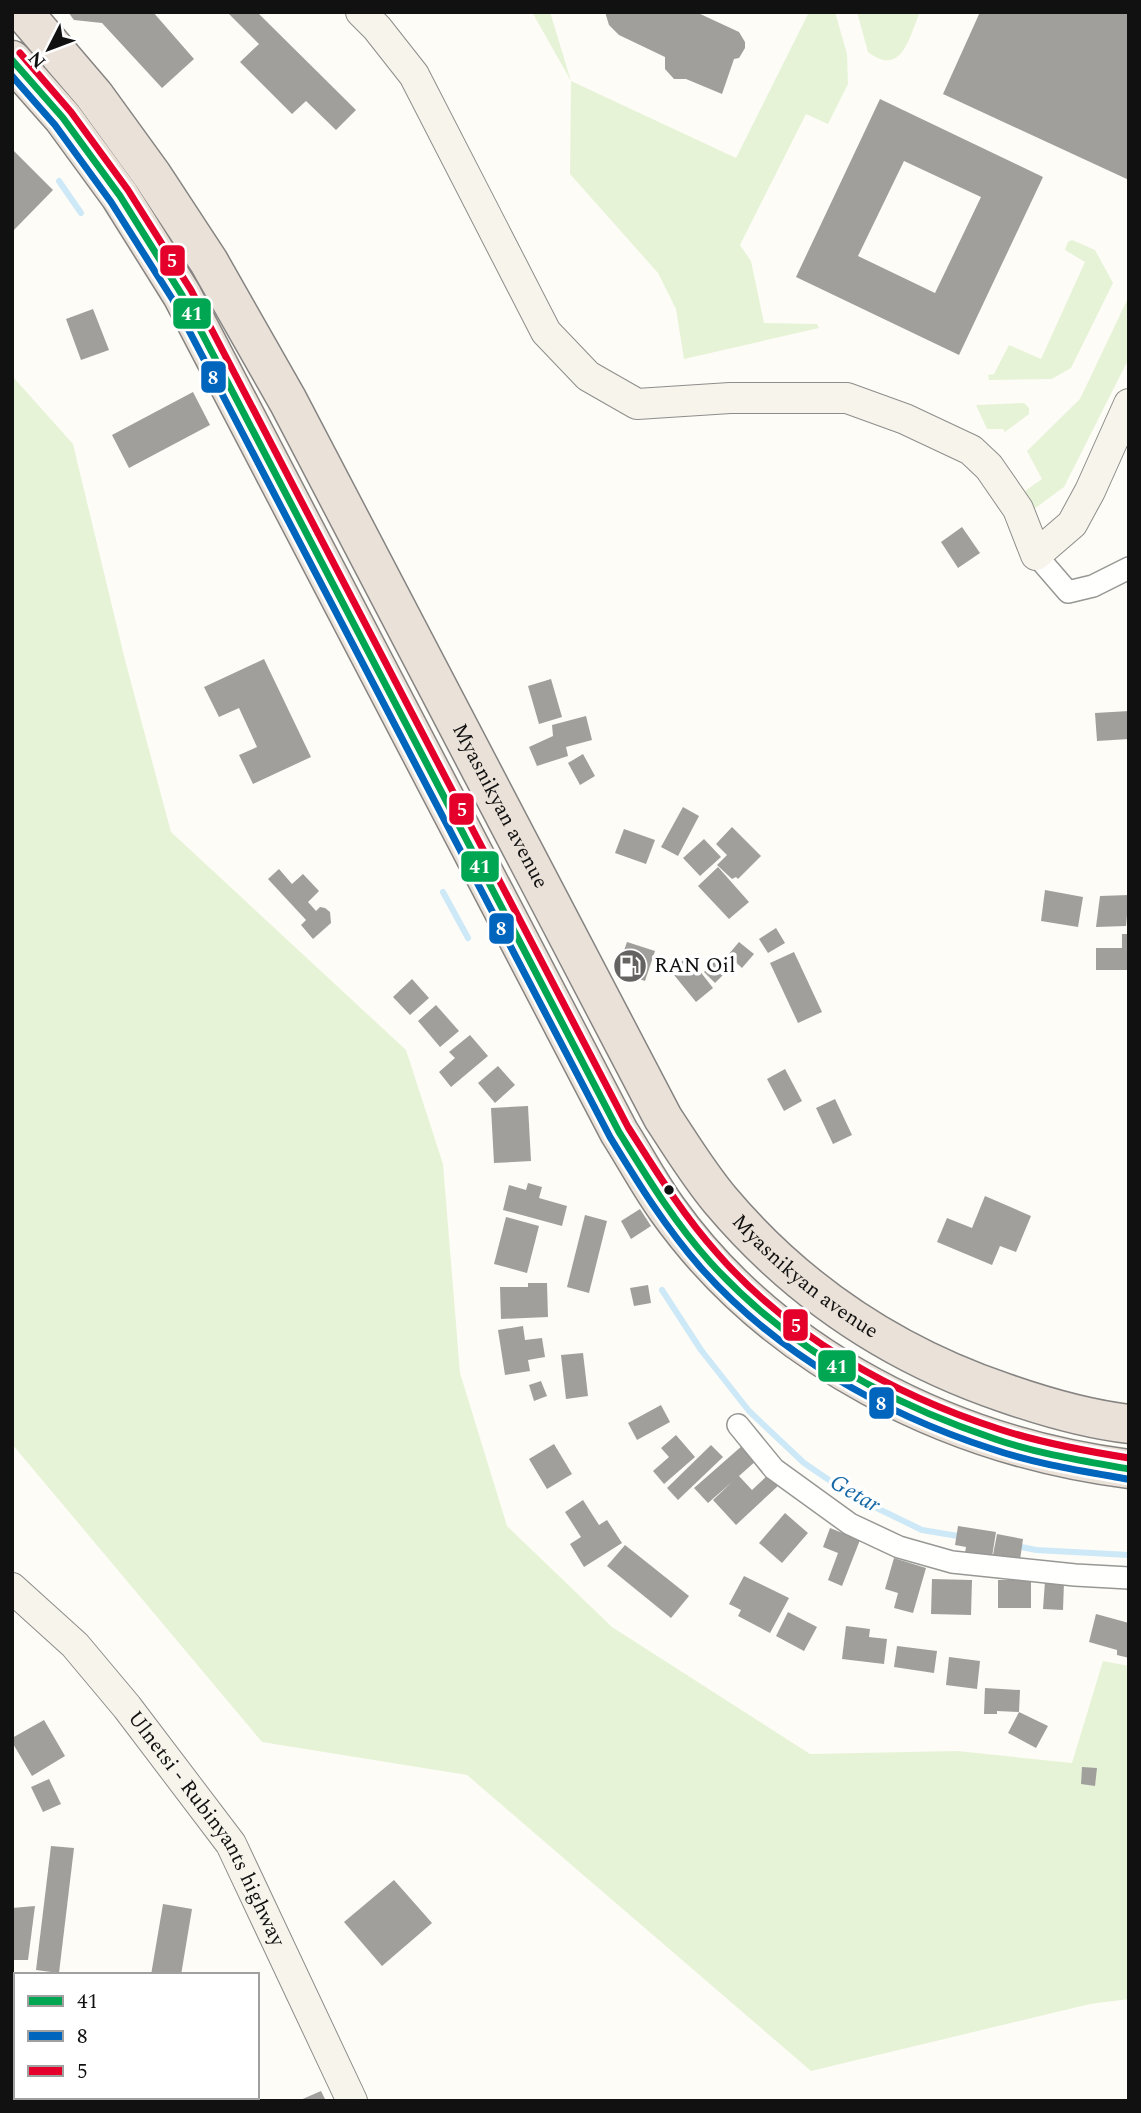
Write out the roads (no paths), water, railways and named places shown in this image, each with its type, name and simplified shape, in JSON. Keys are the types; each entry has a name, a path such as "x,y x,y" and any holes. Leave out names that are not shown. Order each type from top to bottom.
{"highway":[{"name":"Myasnikyan avenue","path":"23,12 94,95 152,175 209,262 288,401 663,1118 720,1200 805,1286 864,1328 913,1356 976,1383 1054,1410 1129,1424"},
{"name":"Myasnikyan avenue","path":"12,60 63,118 112,184 182,295 589,1076 619,1132 667,1209 740,1292 773,1321 836,1368 905,1404 996,1441 1046,1455 1129,1469"}],"street":[{"path":"361,12 377,27 414,75 546,332 588,376 636,404 730,398 847,398 905,419 971,450 989,467 1018,509 1036,555 1068,592 1093,586 1129,568"},
{"path":"1036,555 1072,524 1090,491 1129,404"},
{"path":"738,1425 774,1469 850,1524 899,1547 953,1562 1075,1575 1129,1577"},
{"name":"Ulnetsi - Rubinyants highway","path":"12,1588 75,1645 127,1707 231,1844 352,2101"}],"waterway":[{"name":"Getar","path":"59,181 81,213"},
{"name":"Getar","path":"443,892 468,938"},
{"name":"Getar","path":"662,1290 701,1350 749,1411 804,1463 854,1497 922,1530 964,1537"},
{"name":"Getar","path":"1016,1546 1036,1550 1129,1555"}],"place":[{"name":"RAN Oil","path":"630,966"}]}
